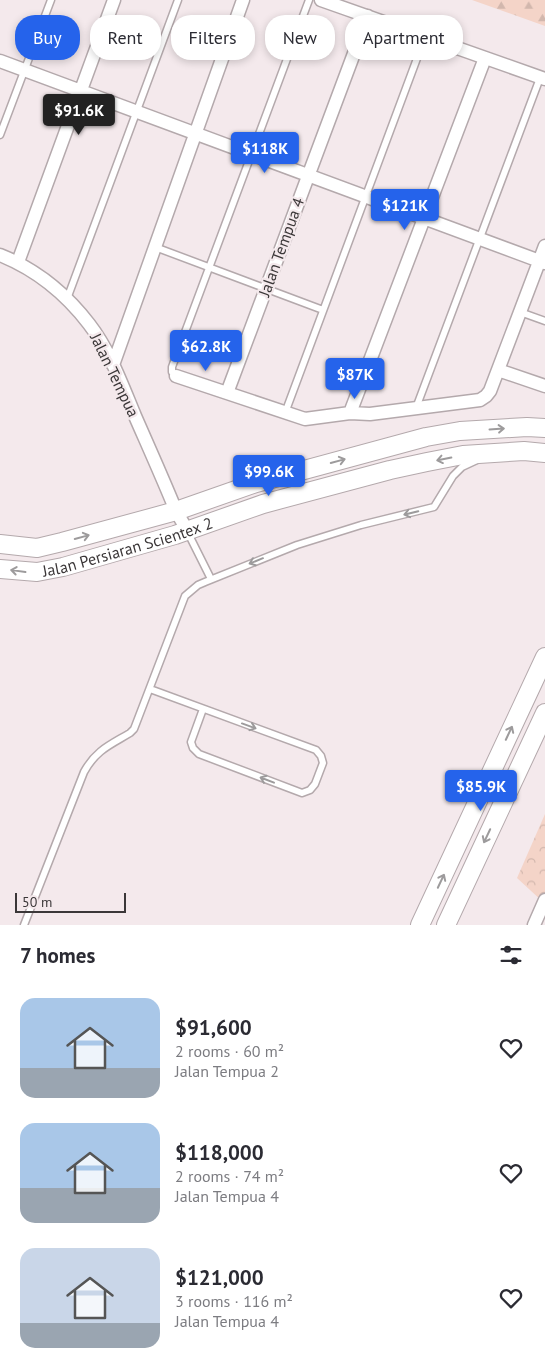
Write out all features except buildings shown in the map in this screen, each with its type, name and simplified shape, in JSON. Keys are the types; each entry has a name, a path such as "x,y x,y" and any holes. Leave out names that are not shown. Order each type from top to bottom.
{"street":[{"path":"18,262 114,0"},
{"path":"113,364 243,0"},
{"path":"321,0 365,15"},
{"path":"463,50 543,79"},
{"path":"350,413 485,58"},
{"name":"Jalan Tempua 4","path":"227,393 351,60"},
{"path":"0,61 542,262"},
{"path":"176,376 305,419 350,413 370,414 480,400 486,396 498,370 520,312 542,262 545,246"},
{"name":"Jalan Tempua","path":"0,255 18,262 37,274 66,299 90,325 113,364 176,511 187,530"},
{"path":"498,370 545,386"},
{"name":"Jalan Persiaran Scientex 2","path":"0,544 37,548 62,542 176,511 256,483 426,437 460,431 527,427 545,428"},
{"name":"Jalan Persiaran Scientex 2","path":"0,569 37,572 63,567 187,530 263,504 390,470 463,455 524,451 545,453"},
{"path":"420,925 545,657"},
{"path":"446,925 545,713"},
{"path":"534,925 544,901"}],"lane":[{"path":"0,135 51,0"},
{"path":"66,299 178,0"},
{"path":"176,376 172,372 172,367 309,0"},
{"path":"285,413 416,60"},
{"path":"416,408 543,79"},
{"path":"155,247 323,310"},
{"path":"520,312 545,321"},
{"path":"24,925 84,772 91,759 100,751 134,729 185,596 198,585 211,579 297,545 361,525 434,507 453,476 462,467 505,452"},
{"path":"187,530 211,579"},
{"path":"150,689 316,750 323,762 315,784 310,790 302,793 199,754 193,748 191,742 203,709"}],"green space":[{"path":"472,0 545,0 545,26"},
{"path":"545,814 545,900 543,902 517,878"}]}
